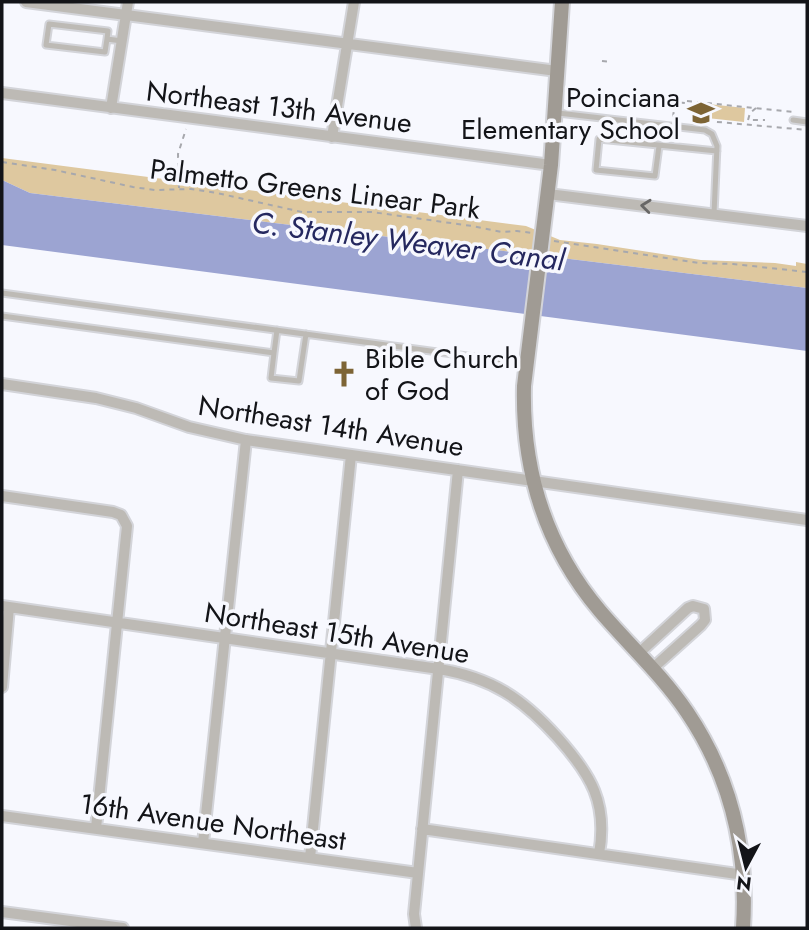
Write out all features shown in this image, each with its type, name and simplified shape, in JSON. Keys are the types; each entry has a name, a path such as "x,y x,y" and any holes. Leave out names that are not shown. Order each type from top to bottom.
{"street":[{"path":"26,2 557,71"},
{"path":"111,108 128,2"},
{"path":"332,137 354,2"},
{"path":"562,2 551,165 526,364 524,433 532,481 546,521 569,568 599,610 686,711 715,762 735,817 744,875 743,928"},
{"name":"Northeast 13th Avenue","path":"2,93 551,165"},
{"path":"548,194 807,226"},
{"name":"Northeast 14th Avenue","path":"2,384 105,400 189,428 246,440 807,520"},
{"path":"203,843 246,440"},
{"path":"310,858 351,455"},
{"path":"416,928 414,914 458,470"},
{"path":"2,496 113,512 125,520 128,533 96,828"},
{"path":"638,654 688,608 693,606 704,610 705,620 701,625 652,669"},
{"path":"2,687 5,607"},
{"name":"Northeast 15th Avenue","path":"5,607 469,675 507,691 539,717 588,774 599,802 602,824 599,854"},
{"name":"16th Avenue Northeast","path":"2,816 418,873"},
{"path":"422,829 744,875"},
{"path":"2,912 82,925 120,928"}],"lane":[{"path":"49,24 108,31 107,39 105,52 46,45 49,24"},
{"path":"107,39 122,41"},
{"path":"555,113 698,127 712,134 717,151 713,214"},
{"path":"793,120 807,122"},
{"path":"659,146 655,176 596,170 599,139 717,151"},
{"path":"2,293 526,364"},
{"path":"2,316 274,353"},
{"path":"276,330 271,377 299,381 306,334"}],"path":[{"path":"602,61 611,62"},
{"path":"673,117 675,103 686,104 687,101 793,112"},
{"path":"756,108 750,113 748,120 765,120"},
{"path":"179,189 178,154 187,118"},
{"path":"707,121 807,130"},
{"path":"740,124 740,130"},
{"name":"Palmetto Greens Linear Park","path":"2,162 133,187 217,193 302,212 372,212 502,232 528,231 541,243 557,242 699,263 807,272"}],"shaded area":[{"path":"708,104 745,108 744,122 707,118"},
{"path":"2,158 526,226 560,240 701,260 796,266 796,262 807,264 807,288 30,193 2,180"}],"water":[{"name":"C. Stanley Weaver Canal","path":"2,180 30,193 807,288 807,351 2,245"}],"place":[{"name":"Poinciana Elementary School","path":"701,113"},
{"name":"Bible Church of God","path":"344,374"}]}
